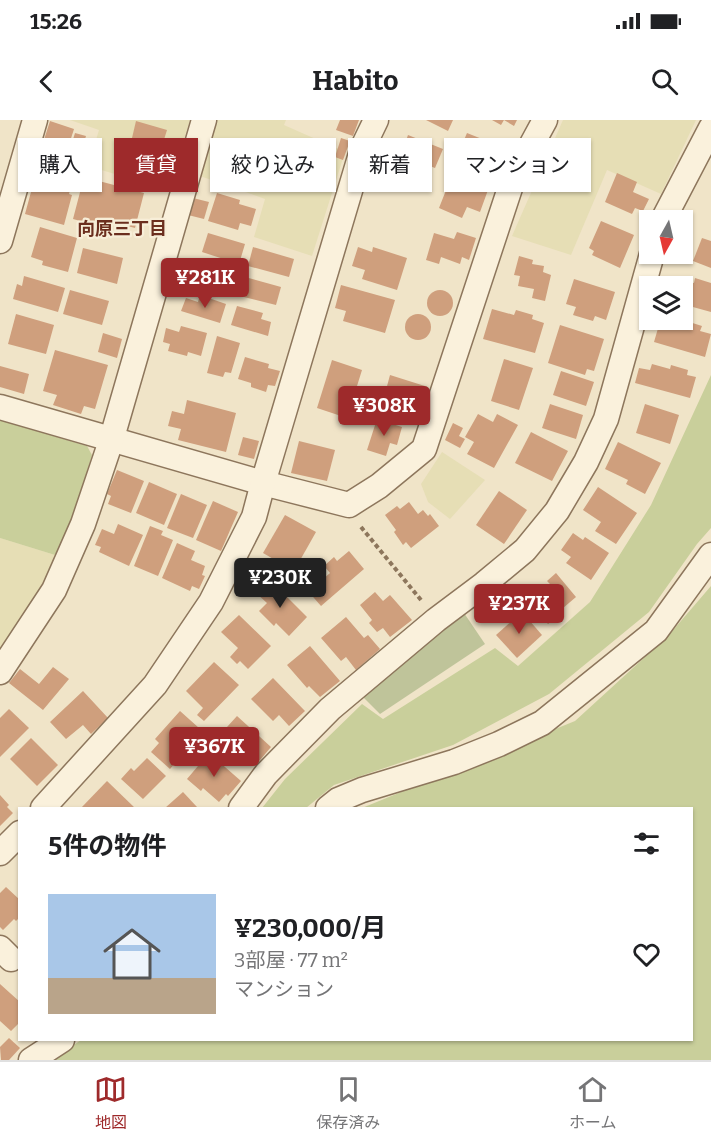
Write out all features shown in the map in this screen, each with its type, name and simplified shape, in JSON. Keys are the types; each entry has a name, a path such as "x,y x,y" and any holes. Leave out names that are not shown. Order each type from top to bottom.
{"street":[{"path":"0,241 35,120"},
{"path":"0,672 54,590 83,524 111,441 204,120"},
{"path":"44,807 155,685 212,602 255,517 263,483 363,147 376,120"},
{"path":"0,407 111,441 349,505 379,486 424,449 513,179 545,120"},
{"path":"668,210 711,128"},
{"path":"242,807 266,774 330,709 436,620 525,550 557,511 586,462 606,419 649,264"},
{"path":"329,807 338,800 362,790 454,762 542,723 656,631 711,555"},
{"path":"0,853 18,835"},
{"path":"31,1060 60,1041"}],"path":[{"path":"358,522 425,606"}],"shaded area":[{"path":"70,120 190,120 184,138 114,138 114,174 102,170 102,138 97,138 99,130"},
{"path":"217,120 286,120 284,125 313,138 212,138"},
{"path":"563,120 696,120 661,194 607,170 571,255 512,236 531,192 591,192 591,138 555,138"},
{"path":"210,143 210,180 200,176"},
{"path":"336,148 345,152 336,180"},
{"path":"245,192 332,192 312,256 254,237 265,199"},
{"path":"442,452 485,480 450,519 428,502 421,484"},
{"path":"0,538 55,555 42,585 0,651"}],"green space":[{"path":"711,375 711,528 649,612 549,694 453,745 334,785 307,807 263,807 285,779 362,704 383,719 495,648 518,666 590,602 651,505"},
{"path":"0,420 87,446 92,455 73,517 55,555 0,538"},
{"path":"711,586 711,1060 52,1060 80,1041 693,1041 693,807 364,807 575,721 668,636"},
{"path":"464,613 485,644 380,714 363,697"}],"building":[{"path":"340,120 359,120 353,136 336,130"},
{"path":"426,120 453,120 448,131"},
{"path":"492,120 504,120 501,125"},
{"path":"504,120 517,120 514,126"},
{"path":"50,121 74,129 71,138 45,138"},
{"path":"136,121 167,130 164,138 132,138"},
{"path":"75,133 86,136 85,138 73,138"},
{"path":"467,133 480,138 465,138"},
{"path":"341,138 348,140 343,160 336,157"},
{"path":"432,145 443,149 435,168 432,167"},
{"path":"617,173 637,182 633,192 649,199 644,210 635,208 632,214 605,202"},
{"path":"102,182 114,185 114,192 144,193 135,228 101,219 99,226 73,219 80,192 102,192"},
{"path":"31,192 70,192 72,195 64,225 25,214"},
{"path":"445,192 487,192 480,212 467,207 462,218 439,208"},
{"path":"217,193 240,200 239,204 256,209 251,226 240,223 238,230 208,221"},
{"path":"193,198 209,202 204,219 188,215"},
{"path":"601,221 634,235 620,268 592,255 594,251 589,248"},
{"path":"40,227 77,238 68,272 42,265 43,261 31,257"},
{"path":"457,232 476,238 469,260 462,257 460,264 441,257 439,264 426,260 434,233 454,239"},
{"path":"208,233 245,244 239,264 202,252"},
{"path":"702,238 711,241 711,268 693,261"},
{"path":"253,247 294,259 289,277 248,266"},
{"path":"358,247 372,252 373,247 407,258 397,290 362,279 365,270 352,266"},
{"path":"83,248 123,258 117,284 77,273"},
{"path":"519,256 533,260 532,264 544,266 543,272 551,275 545,301 532,298 534,289 518,286 520,276 514,275"},
{"path":"208,264 236,273 230,293 191,281 196,266 206,269"},
{"path":"24,276 65,288 58,312 13,299 17,284 22,286"},
{"path":"245,277 281,287 276,305 240,296"},
{"path":"695,278 711,283 711,312 693,307"},
{"path":"574,279 615,292 606,320 595,316 593,321 573,315 576,307 566,304"},
{"path":"341,285 395,300 385,333 343,321 346,311 335,308"},
{"path":"70,290 109,301 102,325 63,314"},
{"path":"440,290 449,294 453,303 449,312 440,316 431,312 427,303 431,294"},
{"path":"200,295 226,304 220,323 181,311 186,298 198,302"},
{"path":"237,306 263,313 261,319 271,322 268,336 231,325"},
{"path":"492,309 514,315 516,310 533,315 532,319 544,323 535,353 483,339"},
{"path":"16,314 54,325 46,354 8,344"},
{"path":"418,314 427,318 431,327 427,336 418,340 409,336 405,327 409,318"},
{"path":"693,323 702,326 700,331 711,334 705,357 654,342 658,330 693,330"},
{"path":"560,325 604,339 594,371 587,369 585,375 548,363"},
{"path":"181,326 207,333 201,356 188,352 187,356 168,351 170,344 163,342 166,328 179,332"},
{"path":"103,333 122,339 117,358 98,352"},
{"path":"217,336 240,343 231,373 225,372 223,377 207,373"},
{"path":"55,350 108,365 95,409 84,406 81,414 53,405 57,395 43,391"},
{"path":"245,357 269,364 268,368 280,371 275,386 268,385 266,392 251,387 251,383 238,379"},
{"path":"504,359 533,368 519,410 491,401"},
{"path":"332,360 362,370 347,418 317,408"},
{"path":"652,364 670,369 671,365 688,370 687,375 696,377 690,398 635,383 639,368 650,370"},
{"path":"0,366 29,374 24,394 0,387"},
{"path":"561,371 594,382 586,406 553,395"},
{"path":"390,375 428,387 421,412 383,401"},
{"path":"187,400 236,413 226,452 178,440 181,429 168,426 172,411 184,414"},
{"path":"550,404 583,415 576,439 542,428"},
{"path":"645,404 679,415 670,444 636,433"},
{"path":"478,414 493,422 497,414 518,425 494,468 467,454 474,442 465,437"},
{"path":"377,419 402,427 397,445 390,443 386,456 367,450"},
{"path":"453,423 463,428 459,436 465,439 460,448 445,440"},
{"path":"531,432 568,451 552,481 515,463"},
{"path":"243,437 259,441 254,459 238,455"},
{"path":"299,441 335,450 327,481 291,473"},
{"path":"618,442 661,463 645,494 626,484 628,480 605,469"},
{"path":"117,470 144,481 131,513 108,504 111,496 107,494"},
{"path":"149,482 177,494 164,525 136,513"},
{"path":"598,487 637,513 616,544 595,531 601,522 583,510"},
{"path":"499,491 527,510 504,544 476,525"},
{"path":"181,494 207,505 193,538 167,528"},
{"path":"213,501 238,512 221,551 196,540"},
{"path":"409,502 418,514 423,510 428,516 430,514 439,526 411,548 406,542 403,545 385,515 397,506 400,509"},
{"path":"285,515 316,532 294,571 263,553"},
{"path":"118,524 143,535 129,566 99,552 101,547 95,545 102,529 114,534"},
{"path":"150,526 163,531 161,535 173,540 158,576 134,566"},
{"path":"573,533 583,540 585,537 609,553 591,580 566,563 571,557 561,550"},
{"path":"177,543 195,551 191,560 205,566 202,575 205,576 199,589 192,586 190,591 162,578"},
{"path":"349,551 364,569 321,606 300,582 314,571 322,580 330,573 324,566 334,557 337,561"},
{"path":"556,573 576,597 548,624 533,607 538,603 533,597 550,584 547,581"},
{"path":"270,580 307,617 289,636 276,623 274,626 259,611 267,603 256,593"},
{"path":"375,592 383,601 390,595 412,620 390,637 383,628 377,632 369,623 372,620 360,605"},
{"path":"522,612 542,635 517,658 496,635"},
{"path":"239,615 271,646 248,669 240,661 237,664 230,657 238,648 221,632"},
{"path":"346,617 364,638 368,635 380,649 356,670 346,657 341,661 321,638"},
{"path":"310,646 340,681 320,697 309,686 307,688 287,665"},
{"path":"214,662 239,685 204,721 197,715 203,708 186,691"},
{"path":"53,667 69,679 43,710 9,683 20,669 39,684"},
{"path":"273,678 305,711 289,726 279,715 273,721 251,699"},
{"path":"83,691 108,718 91,734 83,725 66,739 50,722"},
{"path":"9,709 29,728 0,757 0,718"},
{"path":"180,711 199,728 184,745 188,748 170,769 151,752 159,743 155,739"},
{"path":"237,716 271,747 255,766 243,756 238,762 228,753 231,750 217,738"},
{"path":"31,738 58,765 37,786 10,759"},
{"path":"209,753 241,781 228,796 226,794 219,802 203,788 201,791 187,779"},
{"path":"147,758 166,776 143,799 121,779 131,768 134,771"},
{"path":"107,781 134,807 82,807"},
{"path":"183,792 197,807 166,807"},
{"path":"0,795 13,813 0,826"},
{"path":"6,887 18,898 18,919 16,921 14,919 3,930 0,927 0,893"},
{"path":"0,984 18,1000 18,1024 11,1031 0,1021"},
{"path":"9,1038 20,1048 9,1060 1,1060 0,1047"}],"district":[{"name":"向原三丁目","path":"122,229"}]}
